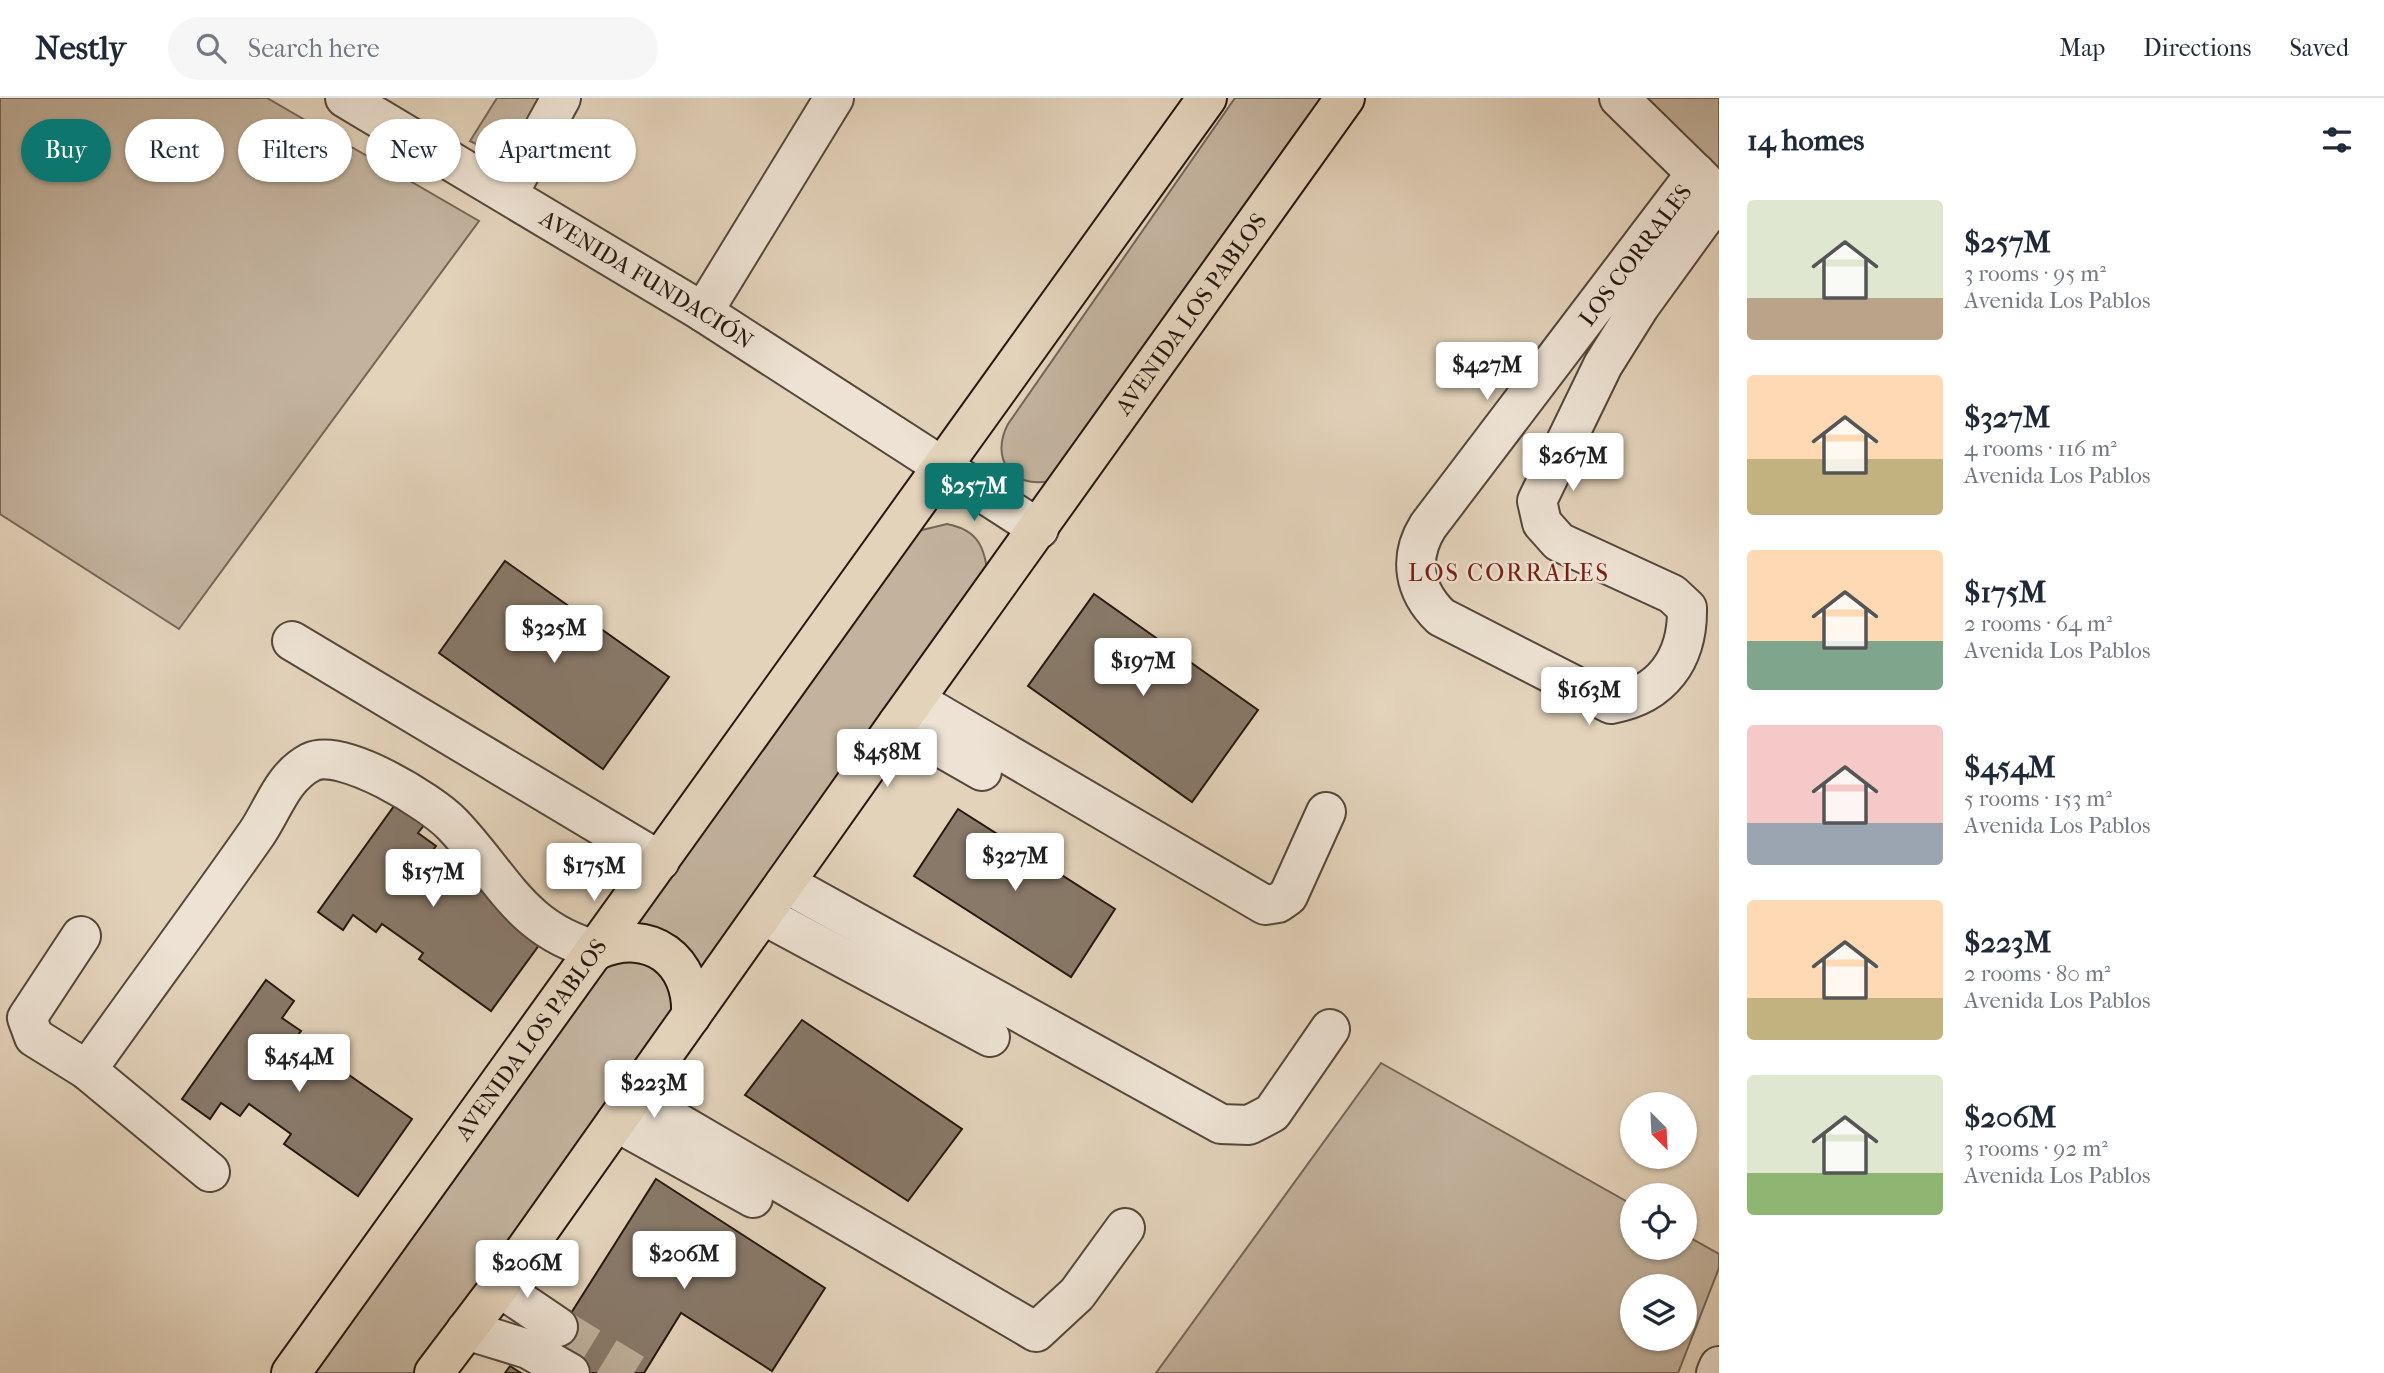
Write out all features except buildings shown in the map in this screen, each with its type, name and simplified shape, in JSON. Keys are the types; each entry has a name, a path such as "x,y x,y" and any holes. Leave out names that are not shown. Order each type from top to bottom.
{"main road":[{"name":"AVENIDA LOS PABLOS","path":"291,1373 1207,98"},
{"name":"AVENIDA LOS PABLOS","path":"434,1373 499,1287 906,711 1039,529 1345,98"},
{"path":"597,950 610,944 632,942 654,947 666,954 685,975 692,1002 691,1016"}],"street":[{"name":"AVENIDA FUNDACIÓN","path":"345,98 703,312 944,466"},
{"path":"508,194 561,98"},
{"path":"703,312 834,98"},
{"path":"1619,98 1712,189"},
{"name":"LOS CORRALES","path":"1712,189 1603,365 1571,426 1537,501 1542,523 1559,542 1672,594 1687,608 1685,643 1678,660 1657,686 1627,701 1611,704 1455,625 1436,612 1421,593 1415,564 1421,537 1524,404 1712,189"},
{"path":"1524,404 1571,426"},
{"path":"944,466 1039,529"},
{"path":"292,641 653,872"},
{"path":"906,711 982,771"},
{"path":"906,711 1265,905 1278,903 1288,896 1326,812"},
{"path":"86,1070 260,830 288,779 313,761 338,761 393,782 450,822 526,914 568,943 597,950"},
{"path":"544,821 653,872"},
{"path":"785,883 1222,1124 1249,1125 1272,1113 1330,1029"},
{"path":"762,915 990,1037"},
{"path":"80,936 27,1018 34,1037 86,1070 211,1172"},
{"path":"625,1110 753,1198"},
{"path":"625,1110 1036,1332 1076,1294 1125,1228"},
{"path":"499,1287 558,1327"},
{"path":"466,1330 528,1349 569,1373"},
{"path":"1716,1373 1719,1366"}],"shaded area":[{"path":"0,98 267,98 303,119 238,119 238,182 352,182 352,147 366,155 366,182 412,182 479,221 179,629 0,514"},
{"path":"497,98 540,98 528,119 484,119"},
{"path":"1235,98 1327,98 1050,481 1024,480 1015,475 1003,459 1001,448 1008,424"},
{"path":"1647,98 1719,98 1719,169"},
{"path":"947,524 973,535 985,557 988,577 419,1373 311,1373 918,531"},
{"path":"1381,1063 1620,1198 1620,1260 1697,1260 1697,1242 1719,1254 1719,1268 1697,1324 1697,1274 1620,1274 1620,1351 1687,1351 1678,1373 1156,1373"}],"tunnel":[{"path":"558,1327 634,1373"}],"district":[{"name":"LOS CORRALES","path":"1509,573"}]}
